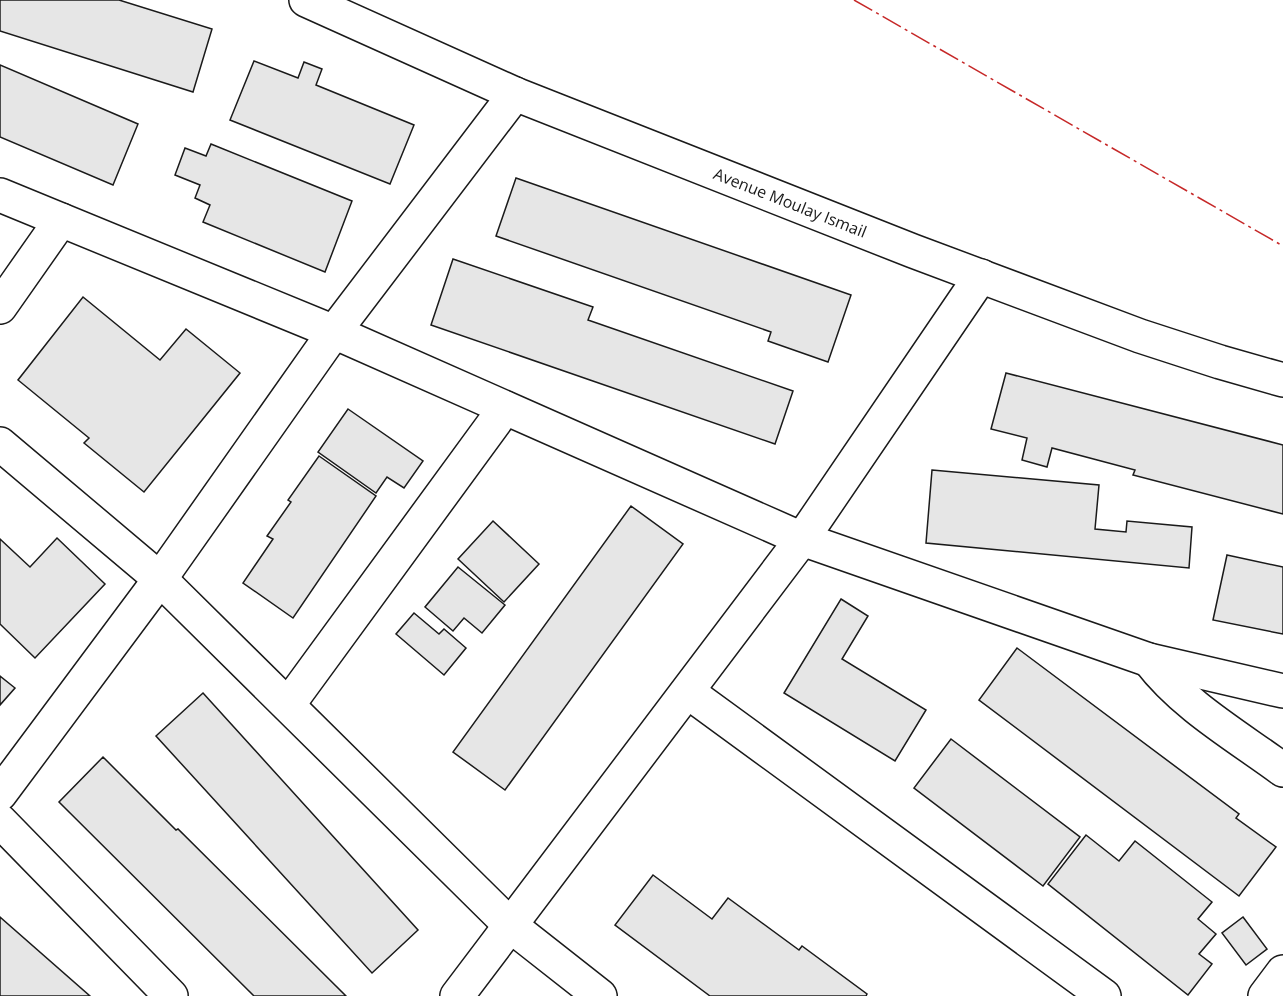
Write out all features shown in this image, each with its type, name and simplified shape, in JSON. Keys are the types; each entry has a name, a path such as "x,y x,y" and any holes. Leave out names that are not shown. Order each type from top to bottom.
{"street":[{"name":"Avenue Moulay Ismail","path":"306,0 515,94 981,276 1140,336 1283,380"},
{"path":"0,794 160,579 334,332 515,94"},
{"path":"0,195 334,332 802,539 1149,660 1283,692"},
{"path":"0,307 61,220"},
{"path":"457,996 802,539 981,276"},
{"path":"288,705 505,408"},
{"path":"0,444 160,579 511,926 600,996"},
{"path":"1149,660 1170,685 1186,699 1283,770"},
{"path":"688,692 1104,996"},
{"path":"0,821 171,996"},
{"path":"1265,996 1283,972"}],"building":[{"path":"0,0 119,0 212,29 193,92 0,31"},
{"path":"254,61 298,78 304,62 322,69 316,85 414,125 390,184 230,120"},
{"path":"0,65 138,124 113,185 0,137"},
{"path":"211,144 352,201 325,272 203,222 210,205 195,198 200,185 175,175 185,148 206,156"},
{"path":"516,178 851,295 828,362 768,341 771,332 496,236"},
{"path":"453,259 593,307 588,320 793,391 775,444 431,325"},
{"path":"83,297 160,360 186,329 240,373 144,492 84,443 89,438 18,380"},
{"path":"1006,373 1283,445 1283,514 1133,475 1135,470 1052,448 1047,467 1022,460 1027,438 991,429"},
{"path":"348,409 423,461 404,488 387,477 376,493 318,452"},
{"path":"319,456 376,496 293,618 243,583 273,539 267,536 291,502 288,500"},
{"path":"932,470 1099,485 1095,529 1126,532 1127,521 1192,527 1189,568 926,543"},
{"path":"631,506 683,544 505,790 453,752"},
{"path":"493,521 539,564 504,602 458,559"},
{"path":"57,538 105,584 35,658 0,624 0,539 30,567"},
{"path":"1227,555 1283,567 1283,634 1213,620"},
{"path":"458,567 505,605 482,633 464,618 453,631 425,607"},
{"path":"841,599 868,616 842,659 926,710 895,761 784,693"},
{"path":"414,613 439,634 444,629 466,648 444,675 396,634"},
{"path":"1017,648 1239,814 1236,818 1276,847 1239,896 979,700"},
{"path":"0,676 15,688 0,705"},
{"path":"203,693 418,930 372,973 156,736"},
{"path":"951,739 1080,837 1043,886 914,788"},
{"path":"103,757 346,996 254,996 59,802"},
{"path":"1086,835 1119,861 1135,841 1212,902 1198,919 1216,934 1199,954 1212,964 1188,995 1048,884"},
{"path":"653,875 712,919 728,898 799,950 802,946 867,994 866,996 710,996 615,925"},
{"path":"0,917 90,996 0,996"},
{"path":"1243,917 1267,949 1246,965 1222,933"}],"power":[{"path":"854,0 1283,246"}]}
